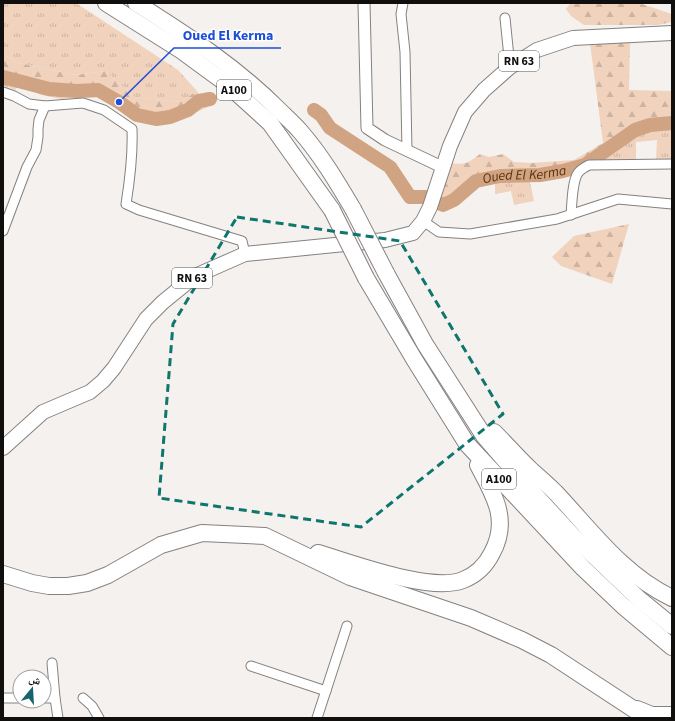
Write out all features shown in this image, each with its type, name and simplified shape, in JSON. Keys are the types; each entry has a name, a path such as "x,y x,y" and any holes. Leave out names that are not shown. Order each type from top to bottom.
{"highway":[{"name":"A100","path":"106,3 182,51 227,84 270,123 332,210 366,278 467,444 582,568 623,606 672,647"},
{"name":"A100","path":"136,3 191,37 231,67 268,99 299,130 323,160 353,209 425,344 484,436 572,535 639,599 672,626"},
{"path":"425,344 482,417 516,455 555,492 610,552 650,586 672,598"},
{"path":"4,575 49,586 68,586 86,583 108,575 161,545 202,533 265,536 373,569 430,583 443,584 463,580 477,572 488,560 496,545 500,528 500,512 494,495 467,444"},
{"path":"265,536 350,577 471,618 522,640 551,655 647,718"},
{"path":"606,692 652,715 672,715"}],"main road":[{"name":"RN 63","path":"3,448 43,412 90,392 103,381 114,368 146,319 163,302 195,276 245,254 385,240 413,233 423,221 430,207 442,167 465,112 484,90 510,67 537,50 573,38 672,33"}],"street":[{"path":"364,3 367,128 385,140 442,167"},
{"path":"403,3 401,14 406,52 407,151"},
{"path":"505,18 510,67"},
{"path":"3,92 29,104 45,106 83,103 104,110 132,129 133,146 126,204 139,210 242,241 245,254"},
{"path":"3,231 27,167 36,150 39,120 45,106"},
{"path":"571,215 577,175 588,166 672,164"},
{"path":"423,221 439,232 470,234 556,220 618,199 672,204"},
{"path":"317,718 347,626"},
{"path":"52,663 58,718"},
{"path":"251,666 326,691"},
{"path":"83,698 92,706 99,718"}],"highlighted area":[{"path":"237,217 400,241 503,414 361,527 159,498 173,324"}],"green space":[{"path":"3,3 76,3 178,70 197,91 180,102 135,97 105,71 76,75 18,63 3,54"},
{"path":"571,3 639,3 672,14 672,22 657,25 584,25 571,16 566,9"},
{"path":"630,41 629,90 672,91 672,123 650,125 635,129 585,165 537,172 497,173 467,182 454,195 444,201 438,201 448,163 466,163 480,154 489,157 503,154 514,162 532,163 574,160 603,143 590,43"},
{"path":"3,54 18,63 76,75 105,71 135,97 180,102 197,91 208,107 178,120 145,121 122,112 98,97 61,99 41,95 20,83 15,90 3,85"},
{"path":"672,126 672,160 656,160 657,140 636,142 636,161 592,163 635,133 650,128"},
{"path":"529,178 534,201 514,205 511,191 495,194 495,181"},
{"path":"629,224 612,284 561,266 552,257 574,236"}],"waterway":[{"name":"Oued El Kerma","path":"3,77 49,89 77,91 98,90 119,102 137,115 156,119 170,117 188,110 199,101 210,99"},
{"name":"Oued El Kerma","path":"314,110 321,115 330,128 390,167 410,197 426,197 443,205 454,200 476,181 500,176 540,175 585,165 635,130 650,125 672,123"}],"place":[{"name":"Oued El Kerma","path":"119,102"}]}
